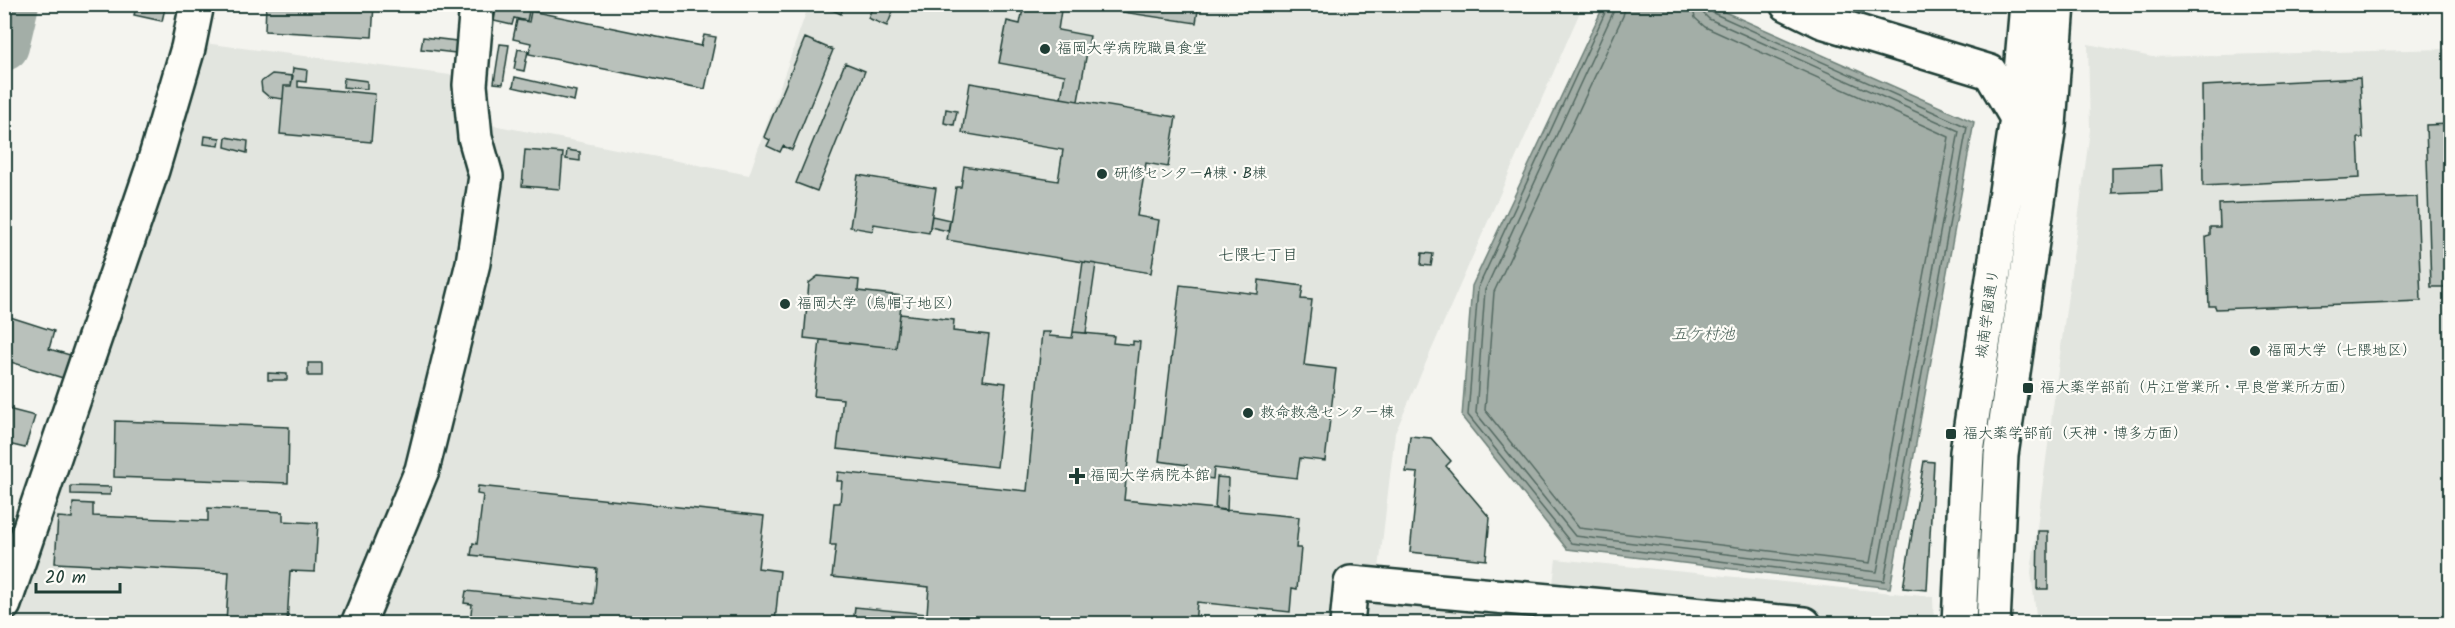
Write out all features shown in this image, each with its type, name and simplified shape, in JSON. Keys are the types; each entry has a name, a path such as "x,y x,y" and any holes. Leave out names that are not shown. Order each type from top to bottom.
{"street":[{"path":"4,604 152,170 188,48 197,4"},
{"path":"358,624 422,470 473,263 486,176 475,136 470,85 477,4"},
{"path":"1787,4 1820,13 1990,72 2017,118"},
{"name":"城南学園通り","path":"1959,624 1959,584 1967,452 2017,118 2027,4"},
{"path":"1993,624 2001,455 2049,125 2058,4"},
{"path":"1347,624 1351,583 1803,624"}],"shaded area":[{"name":"福岡大学（烏帽子地区）","path":"809,4 1583,5 1395,433 1379,569 1553,584 1556,559 1933,597 1934,623 15,624 204,43 458,76 457,118 749,175"},
{"name":"福岡大学（七隈地区）","path":"2088,44 2152,57 2445,49 2450,100 2450,623 2037,624 2031,572 2090,130"}],"water":[{"name":"五ケ村池","path":"1604,5 1709,5 1974,122 1890,588 1567,549 1462,417 1472,286"}],"building":[{"path":"137,4 166,4 162,21 134,15"},
{"path":"266,4 374,4 372,37 265,31"},
{"path":"497,4 529,11 527,21 514,18 512,25 494,21"},
{"path":"819,4 844,4 841,14"},
{"path":"874,4 896,4 887,26 868,18"},
{"name":"福岡大学病院職員食堂","path":"1024,4 1062,4 1058,30 1090,36 1078,101 1061,98 1065,75 999,63 1007,21 1020,24"},
{"path":"1069,4 1199,4 1196,23"},
{"path":"531,11 701,46 704,35 716,37 705,89 529,54 531,43 513,39 517,20 529,22"},
{"path":"423,37 465,42 464,54 421,49"},
{"path":"805,38 833,50 792,150 783,146 780,152 767,146 770,140 764,137"},
{"path":"500,44 509,45 503,84 494,83"},
{"path":"518,49 528,51 524,71 514,69"},
{"path":"845,63 865,71 817,191 796,183"},
{"path":"293,68 307,70 306,82 298,81 298,87 375,94 371,142 280,134 284,86 291,86"},
{"path":"272,74 293,76 291,86 284,86 283,99 269,97 262,91 261,82"},
{"path":"515,77 576,91 574,101 513,87"},
{"path":"344,78 367,81 367,89 343,87"},
{"path":"2360,78 2363,138 2358,138 2360,178 2203,186 2202,86"},
{"name":"研修センターA棟・B棟","path":"970,83 1176,117 1168,167 1146,163 1137,216 1159,220 1151,273 947,240 956,187 961,187 964,166 1058,181 1063,150 962,133"},
{"path":"946,109 957,111 954,125 944,123"},
{"path":"2450,124 2450,287 2431,287 2426,125"},
{"path":"205,136 220,138 219,146 204,144"},
{"path":"226,137 248,141 247,153 225,147"},
{"path":"525,150 563,153 560,189 522,186"},
{"path":"567,150 580,152 580,161 566,159"},
{"path":"2161,165 2162,191 2112,193 2112,167"},
{"path":"858,175 936,188 929,233 874,224 873,231 850,227"},
{"path":"2417,197 2421,301 2216,309 2215,306 2209,306 2206,237 2210,236 2210,227 2220,227 2219,204"},
{"path":"932,216 950,220 948,231 930,227"},
{"path":"1422,253 1433,254 1431,266 1421,265"},
{"path":"1083,262 1096,264 1086,333 1073,332"},
{"path":"818,276 859,280 858,291 902,296 896,348 804,338 809,283"},
{"name":"救命救急センター棟","path":"1259,280 1303,286 1301,299 1312,300 1304,365 1336,369 1325,461 1300,458 1297,478 1214,468 1213,479 1185,475 1187,465 1159,461 1180,285 1258,294"},
{"path":"900,314 954,320 953,331 989,335 983,380 1006,383 997,467 837,449 843,399 814,396 820,340 896,348"},
{"path":"4,315 54,331 49,349 70,355 63,378 4,360"},
{"name":"福岡大学病院本館","path":"1042,332 1050,332 1049,336 1072,338 1073,332 1114,336 1113,343 1133,345 1133,341 1140,342 1124,500 1299,517 1296,548 1301,548 1297,589 1292,588 1290,612 1197,602 1195,624 853,624 855,607 927,614 929,587 832,577 836,545 830,545 834,503 840,503 842,481 837,481 838,472 1027,491"},
{"path":"308,363 322,363 322,376 308,376"},
{"path":"268,373 287,374 287,380 268,380"},
{"path":"4,408 35,416 25,448 4,443"},
{"path":"115,421 289,427 288,483 114,477"},
{"path":"1410,436 1431,438 1451,461 1446,466 1490,518 1486,560 1410,552 1418,473 1406,472"},
{"path":"1924,461 1934,462 1927,590 1903,588"},
{"path":"1217,477 1228,478 1227,511 1215,509"},
{"path":"71,486 111,487 110,495 71,494"},
{"path":"478,486 764,516 758,568 780,571 775,622 781,624 470,624 472,604 464,603 466,591 594,604 597,569 471,555 473,543 477,544 483,495 477,494"},
{"path":"73,503 93,504 93,516 208,521 208,508 283,512 283,521 318,523 315,572 290,571 287,624 226,623 229,572 55,563 58,517 72,518"},
{"path":"2038,531 2048,531 2048,589 2037,589"}],"waterway":[{"path":"4,46 14,4"}],"place":[{"name":"福岡大学病院職員食堂","path":"1045,49"},
{"name":"研修センターA棟・B棟","path":"1102,174"},
{"name":"福岡大学（烏帽子地区）","path":"785,304"},
{"name":"福岡大学（七隈地区）","path":"2255,351"},
{"name":"福大薬学部前（片江営業所・早良営業所方面）","path":"2028,388"},
{"name":"救命救急センター棟","path":"1248,413"},
{"name":"福大薬学部前（天神・博多方面）","path":"1951,434"},
{"name":"福岡大学病院本館","path":"1077,476"}],"district":[{"name":"七隈七丁目","path":"1258,255"}]}
